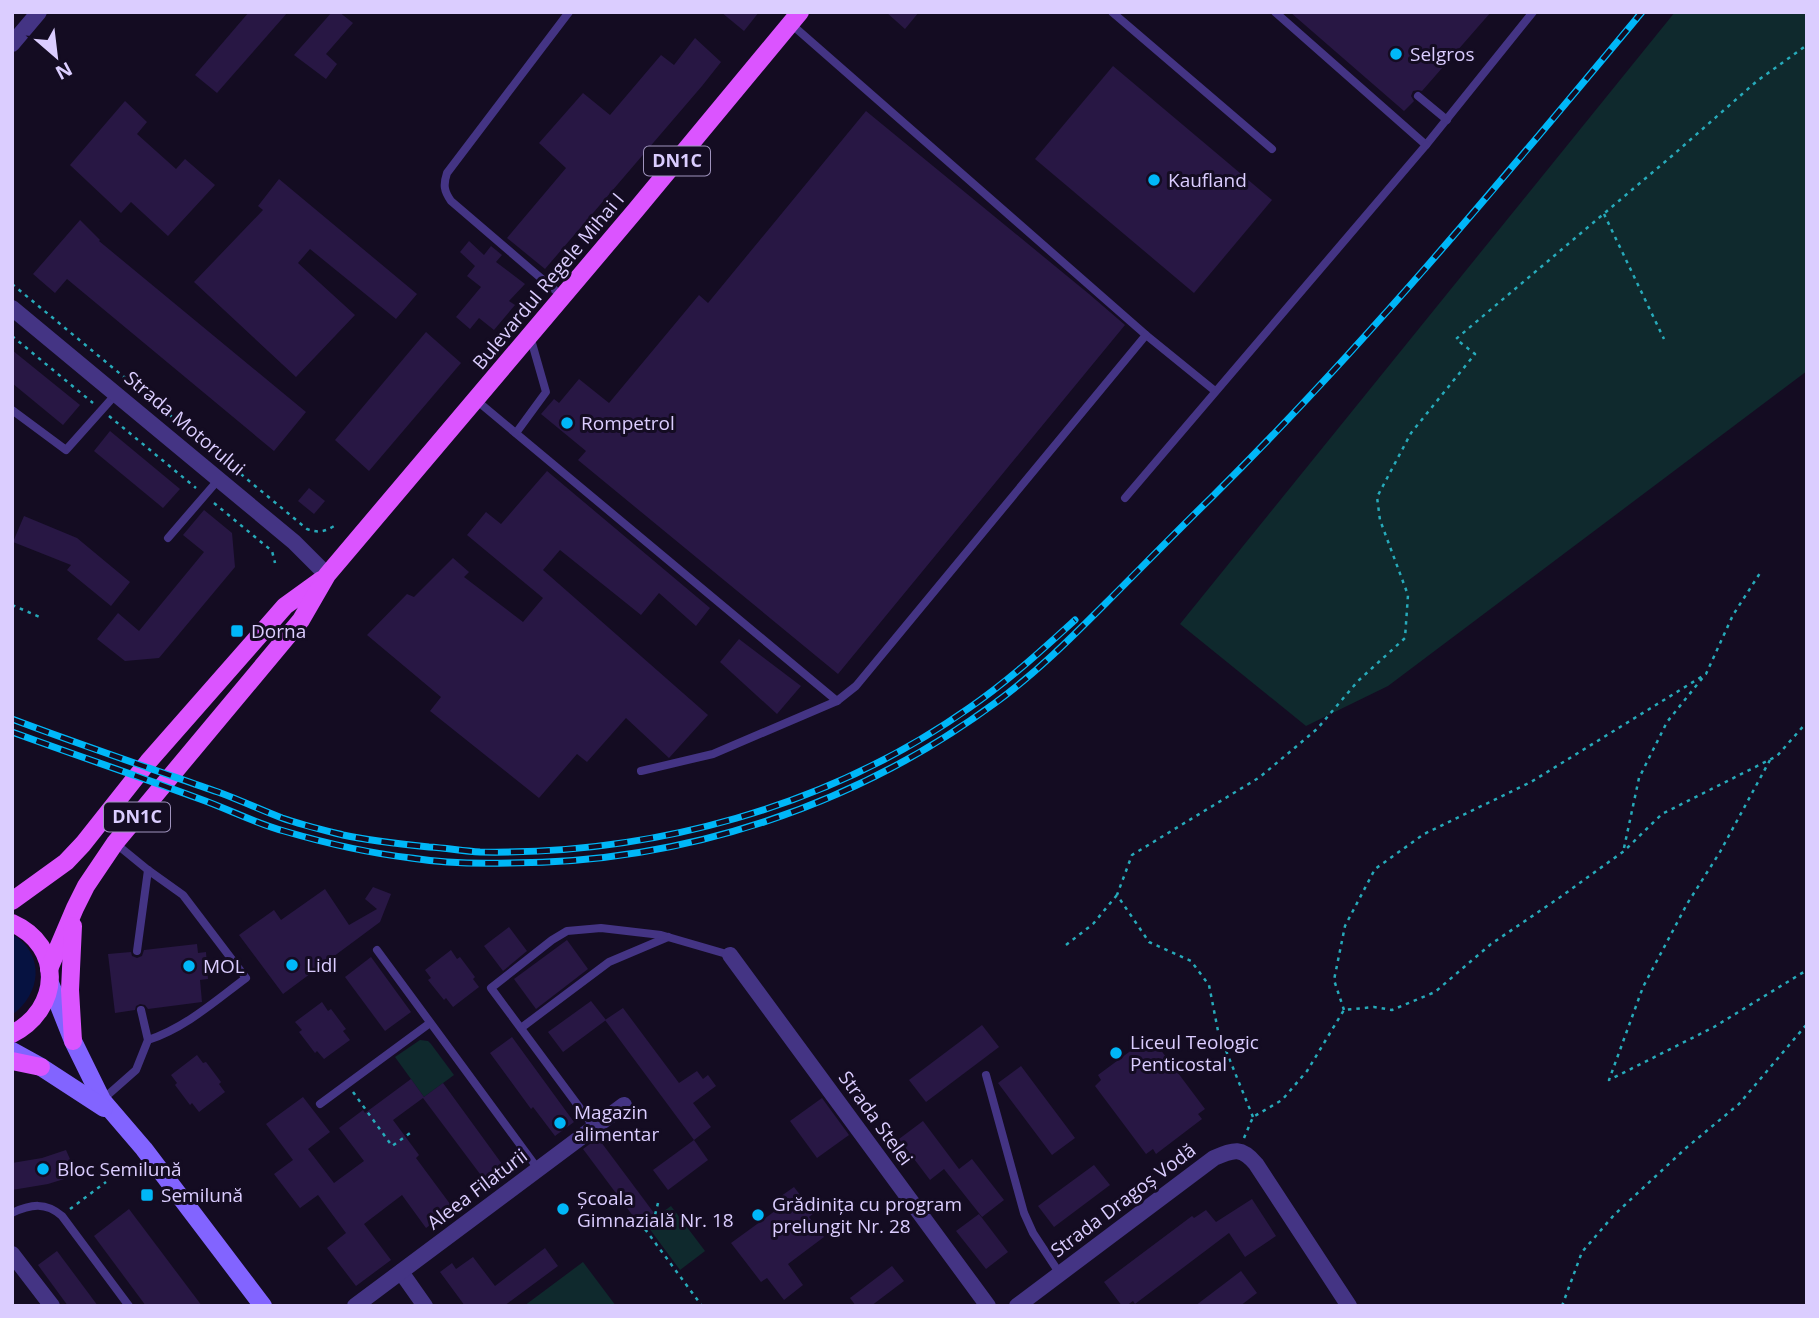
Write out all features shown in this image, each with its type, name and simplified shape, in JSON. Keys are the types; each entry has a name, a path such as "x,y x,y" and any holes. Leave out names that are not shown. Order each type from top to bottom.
{"main road":[{"name":"Bulevardul Regele Mihai I","path":"50,976 75,908 86,886 115,843 301,620 327,575 795,18"},
{"name":"Bulevardul Regele Mihai I","path":"12,901 66,862 148,762 285,606 327,575"},
{"path":"12,886 47,876"},
{"path":"73,1041 70,965 75,908"},
{"path":"12,923 35,938 44,952 73,1041 102,1100 118,1117 263,1306"},
{"name":"DN1C","path":"12,1034 38,1014 48,994 50,976"},
{"path":"12,1051 118,1117"},
{"path":"12,1061 41,1067"}],"street":[{"path":"12,44 38,12"},
{"name":"Strada Motorului","path":"14,313 294,541 327,575"},
{"name":"Strada Stelei","path":"730,955 988,1306"},
{"name":"Aleea Filaturii","path":"355,1306 624,1105"},
{"path":"1238,1151 1249,1155 1256,1164 1349,1306"},
{"name":"Strada Dragoș Vodă","path":"1017,1306 1214,1158 1238,1151"},
{"path":"16,1264 52,1306"},
{"path":"401,1272 425,1306"}],"lane":[{"path":"563,297 451,201 443,184 447,173 569,12"},
{"path":"1112,12 1272,149"},
{"path":"1275,12 1426,145"},
{"path":"1125,498 1447,120 1533,12"},
{"path":"795,18 1146,335 1215,391"},
{"path":"1418,96 1447,120"},
{"path":"516,433 546,392 530,335"},
{"path":"641,771 713,754 837,701 856,686 1146,335"},
{"path":"12,410 66,450 116,394"},
{"path":"476,400 837,701"},
{"path":"168,538 219,479"},
{"path":"115,843 183,895 246,978 184,1023 166,1034 148,1040"},
{"path":"137,951 148,870"},
{"path":"594,1128 491,988 567,931 601,929 668,937 730,955"},
{"path":"521,1028 610,962 668,937"},
{"path":"377,950 538,1169"},
{"path":"102,1100 136,1070 148,1040 141,1010"},
{"path":"320,1104 430,1023"},
{"path":"986,1075 1024,1213 1038,1242 1060,1274"},
{"path":"12,1213 41,1205 54,1208 129,1306"}],"path":[{"path":"1066,945 1093,924 1117,895 1132,855 1260,777 1317,729 1358,681 1405,638 1408,595 1380,520 1377,497 1411,433 1475,354 1456,339 1757,81 1807,45"},
{"path":"1604,214 1664,339"},
{"path":"12,284 307,529 324,532 334,526"},
{"path":"12,336 272,551 275,563"},
{"path":"1624,851 1639,778 1667,722 1706,674 1733,615 1762,570"},
{"path":"12,605 42,618"},
{"path":"1238,1151 1253,1118 1282,1100 1307,1071 1344,1010 1334,980 1345,926 1375,869 1424,834 1531,782 1706,674"},
{"path":"1344,1010 1374,1007 1392,1010 1435,992 1491,944 1624,851 1662,814 1777,756 1807,722"},
{"path":"1770,760 1720,852 1687,904 1643,987 1609,1080 1714,1027 1807,970"},
{"path":"1117,895 1149,942 1191,961 1209,985 1218,1031 1253,1118"},
{"path":"1562,1306 1582,1252 1614,1214 1739,1104 1807,1024"},
{"path":"347,1084 392,1146 413,1131"},
{"path":"62,1216 106,1182"},
{"path":"657,1203 655,1215 642,1225 702,1306"}],"green space":[{"path":"1675,12 1807,12 1807,371 1388,686 1306,726 1180,624"},
{"path":"420,1040 431,1044 454,1075 424,1097 395,1057"},
{"path":"671,1206 705,1251 680,1270 646,1224"},
{"path":"583,1262 616,1306 524,1306"}],"shaded area":[{"path":"12,934 23,942 30,952 36,974 29,996 12,1015"}],"building":[{"path":"249,12 288,12 217,93 195,75"},
{"path":"332,12 339,12 353,23 326,54 337,64 326,79 294,55"},
{"path":"721,12 759,12 744,31"},
{"path":"886,12 919,12 905,29"},
{"name":"Selgros","path":"1290,12 1491,12 1422,91 1413,91 1411,96 1414,101 1404,111"},
{"path":"695,38 721,62 545,269 507,238 566,168 539,143 583,93 610,115 661,55 674,65"},
{"name":"Kaufland","path":"1113,66 1272,200 1194,293 1035,159"},
{"path":"125,101 147,122 137,134 176,169 185,159 215,185 168,236 131,202 121,213 70,165"},
{"path":"866,111 1125,325 838,674 578,460 586,451 541,414 554,399 559,403 579,379 609,403 699,295 708,303"},
{"path":"279,179 417,294 396,319 310,249 298,263 355,315 296,377 194,282 263,210 258,206"},
{"path":"80,220 99,241 306,412 274,451 67,279 55,293 33,274"},
{"path":"469,241 484,255 491,246 502,255 496,262 525,284 509,301 515,305 494,330 479,318 470,329 456,317 481,287 467,276 475,266 460,252"},
{"path":"426,332 461,363 369,471 335,440"},
{"path":"12,350 80,405 63,425 12,383"},
{"path":"110,431 180,489 163,508 94,451"},
{"path":"547,471 710,608 696,626 659,593 641,615 560,550 543,570 708,715 669,758 626,718 587,762 577,754 539,798 430,711 441,697 367,635 407,594 414,597 453,558 469,572 464,577 523,622 543,598 467,535 486,512 501,524"},
{"path":"309,488 325,501 314,514 298,501"},
{"path":"204,510 232,533 235,567 159,658 125,661 97,639 118,613 139,631 204,552 183,535"},
{"path":"24,516 77,538 130,582 111,606 67,570 71,565 13,542"},
{"path":"739,639 801,686 777,714 720,662"},
{"name":"Lidl","path":"373,887 391,894 380,922 283,994 239,935 274,910 281,920 325,889 349,925 377,909 365,899"},
{"path":"509,927 527,951 503,971 484,946"},
{"path":"567,940 588,969 536,1009 514,979"},
{"path":"197,944 198,953 206,952 208,979 200,980 202,1002 148,1009 140,1004 135,1010 115,1013 108,954 131,952 132,956 137,958 142,956 144,950"},
{"path":"451,950 457,959 460,957 479,987 453,1007 428,980 431,978 425,970"},
{"path":"371,957 411,1012 385,1031 345,977"},
{"path":"591,1001 606,1020 563,1052 548,1032"},
{"path":"322,1002 346,1029 343,1031 350,1040 324,1059 317,1051 315,1053 295,1022"},
{"path":"623,1008 679,1083 697,1071 703,1079 708,1075 716,1086 693,1103 711,1127 694,1140 605,1020"},
{"path":"982,1025 999,1047 926,1102 909,1080"},
{"path":"512,1037 574,1122 555,1136 533,1107 531,1109 490,1053"},
{"path":"1144,1041 1147,1046 1154,1041 1205,1109 1198,1114 1202,1119 1156,1154 1153,1149 1146,1154 1095,1086 1101,1080 1098,1075"},
{"path":"197,1055 203,1063 206,1062 225,1092 199,1112 192,1103 190,1105 171,1075"},
{"path":"1021,1066 1075,1138 1052,1155 998,1083"},
{"path":"411,1079 424,1097 443,1083 502,1164 483,1178 423,1098 393,1120 419,1155 416,1158 453,1208 426,1228 402,1195 364,1224 391,1260 356,1286 327,1248 346,1233 318,1195 300,1208 274,1174 293,1160 266,1124 303,1097 330,1132 308,1149 334,1183 364,1161 339,1128 363,1110 365,1113"},
{"path":"822,1098 849,1135 817,1158 790,1121"},
{"path":"923,1121 959,1169 972,1159 1004,1200 982,1217 944,1169 930,1180 899,1139"},
{"path":"598,1138 654,1213 639,1224 583,1149"},
{"path":"694,1140 708,1160 668,1190 653,1170"},
{"name":"Bloc Semilună","path":"66,1150 77,1175 48,1184 12,1190 12,1163 42,1158"},
{"path":"1094,1165 1110,1185 1054,1227 1038,1206"},
{"path":"794,1187 814,1213 809,1217 824,1237 788,1264 803,1285 784,1300 767,1278 761,1282 731,1243 779,1208 774,1201"},
{"path":"1252,1199 1276,1236 1245,1257 1229,1233 1135,1304 1133,1301 1126,1306 1122,1306 1104,1282 1192,1216 1194,1218 1206,1210 1216,1222"},
{"path":"129,1209 202,1306 146,1306 94,1236"},
{"path":"979,1214 1008,1252 986,1269 956,1231"},
{"path":"545,1248 558,1266 504,1306 465,1306 440,1272 452,1263 456,1269 473,1257 495,1286"},
{"path":"57,1251 98,1306 68,1306 38,1265"},
{"path":"892,1266 904,1281 871,1306 856,1306 850,1298"},
{"path":"1241,1271 1257,1293 1240,1306 1195,1306"}],"railway":[{"path":"12,732 177,790 273,828 363,850 435,861 485,863 575,860 639,852 703,840 765,822 826,799 941,739 1010,692 1066,642 1325,380 1485,199 1642,12"},
{"path":"12,719 218,792 282,818 343,835 474,852 545,851 609,845 673,834 798,798 857,773 915,743 969,708 1037,655 1075,620"}],"place":[{"name":"Selgros","path":"1396,54"},
{"name":"Kaufland","path":"1154,180"},
{"name":"Rompetrol","path":"567,423"},
{"name":"Dorna","path":"237,631"},
{"name":"Lidl","path":"292,965"},
{"name":"MOL","path":"189,966"},
{"name":"Liceul Teologic Penticostal","path":"1116,1053"},
{"name":"Magazin alimentar","path":"560,1123"},
{"name":"Bloc Semilună","path":"43,1169"},
{"name":"Semilună","path":"147,1195"},
{"name":"Școala Gimnazială Nr. 18","path":"563,1209"},
{"name":"Grădinița cu program prelungit Nr. 28","path":"758,1215"}]}
